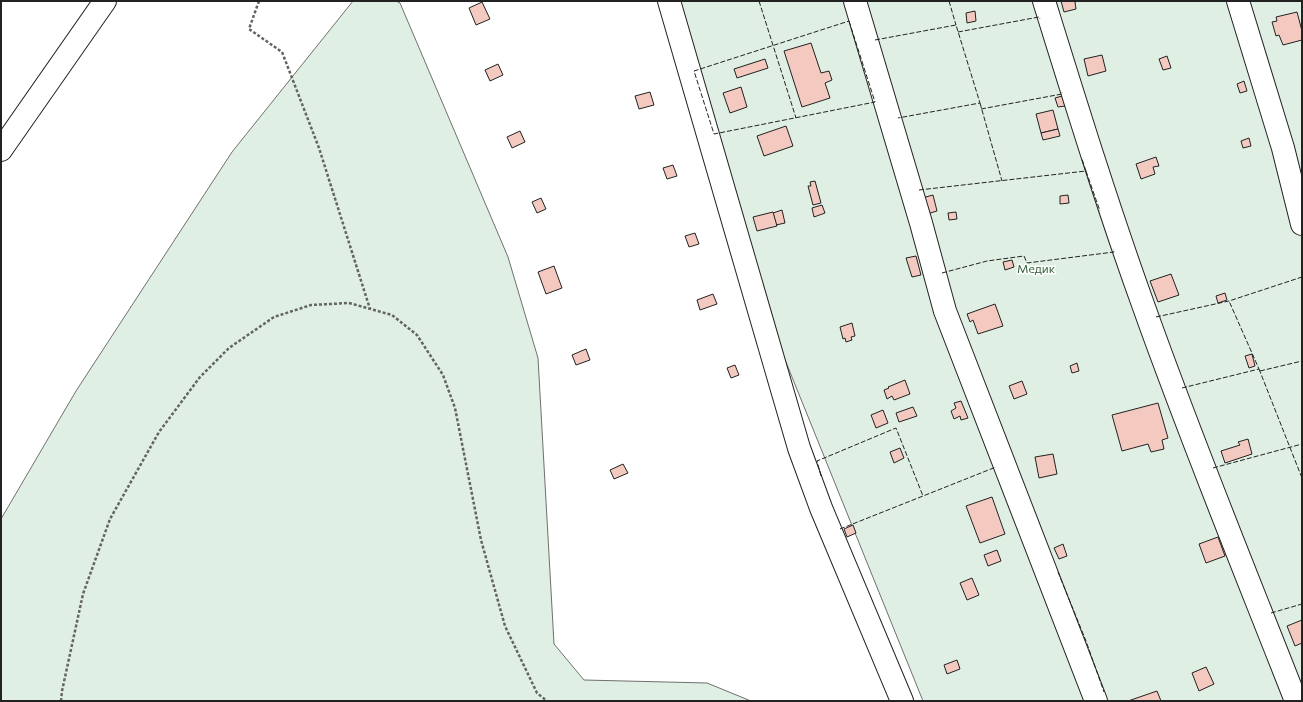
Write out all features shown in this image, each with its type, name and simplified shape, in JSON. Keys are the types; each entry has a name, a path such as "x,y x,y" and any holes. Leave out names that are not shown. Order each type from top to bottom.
{"lane":[{"path":"1,150 105,1"},
{"path":"669,1 799,448 822,508 902,701"},
{"path":"855,1 921,223 945,311 1096,701"},
{"path":"1044,1 1085,132 1145,310 1296,701"},
{"path":"1238,1 1283,148 1302,224"}],"path":[{"path":"259,1 249,29 282,52 319,148 371,309"},
{"path":"61,701 83,594 110,519 159,432 200,377 229,348 274,317 311,305 349,303 392,315 416,335 443,375 455,408 481,540 505,626 537,693 546,701"}],"green space":[{"path":"353,1 396,1 400,3 508,257 538,358 554,644 584,680 707,683 751,701 1,701 1,519 76,391 232,152"},
{"name":"Медик","path":"678,1 1302,1 1302,701 923,701 775,335"}],"building":[{"path":"1061,1 1078,1 1075,2 1076,9 1064,12"},
{"path":"482,2 490,19 476,25 469,8"},
{"path":"975,11 976,21 967,23 966,13"},
{"path":"1297,12 1302,31 1302,40 1283,45 1279,35 1276,36 1272,22 1277,21 1276,17"},
{"path":"811,43 821,73 829,71 832,80 825,83 830,98 802,107 784,51"},
{"path":"1102,55 1106,71 1088,76 1084,59"},
{"path":"1167,56 1171,68 1163,70 1159,59"},
{"path":"765,59 768,68 737,78 734,69"},
{"path":"498,64 503,75 490,81 485,70"},
{"path":"1244,81 1247,91 1240,93 1237,84"},
{"path":"741,87 747,107 730,113 723,93"},
{"path":"650,92 654,105 639,109 635,96"},
{"path":"1062,96 1065,106 1058,107 1055,98"},
{"path":"1053,110 1058,129 1041,133 1036,114"},
{"path":"786,126 793,146 764,156 757,136"},
{"path":"1058,129 1060,136 1043,140 1041,133"},
{"path":"520,131 525,142 512,148 507,137"},
{"path":"1249,138 1251,146 1243,148 1241,141"},
{"path":"1156,157 1159,166 1153,167 1155,174 1141,179 1136,164"},
{"path":"673,165 677,176 667,179 663,168"},
{"path":"815,181 821,203 813,205 808,186 811,186 810,182"},
{"path":"933,195 937,211 927,214 922,198"},
{"path":"1068,195 1069,203 1060,204 1060,196"},
{"path":"541,198 546,209 537,213 532,202"},
{"path":"822,205 825,213 814,217 812,208"},
{"path":"782,210 785,223 776,225 773,213"},
{"path":"773,212 777,226 757,231 753,217"},
{"path":"956,212 957,219 949,220 948,213"},
{"path":"695,233 699,244 689,247 685,236"},
{"path":"916,256 921,275 912,277 906,258"},
{"path":"1012,260 1014,267 1005,270 1003,262"},
{"path":"554,266 562,288 546,294 538,272"},
{"path":"1171,274 1179,295 1158,302 1150,281"},
{"path":"1225,293 1227,300 1218,303 1216,296"},
{"path":"713,294 717,304 700,310 697,300"},
{"path":"995,304 1003,326 978,334 973,320 970,322 967,314"},
{"path":"852,323 855,336 851,337 852,340 846,342 845,338 843,339 840,327"},
{"path":"586,349 590,360 576,365 572,355"},
{"path":"1252,354 1255,366 1249,368 1245,356"},
{"path":"1077,363 1079,371 1072,373 1070,366"},
{"path":"735,365 739,375 731,378 727,368"},
{"path":"905,380 910,394 894,400 892,396 887,399 884,390"},
{"path":"1022,381 1027,394 1014,399 1009,386"},
{"path":"961,401 968,418 961,420 960,416 954,419 951,411 956,408 954,403"},
{"path":"1158,403 1168,438 1162,440 1164,449 1151,452 1148,444 1122,451 1112,415"},
{"path":"913,407 917,416 899,422 896,413"},
{"path":"883,410 888,423 876,428 871,415"},
{"path":"1248,439 1252,454 1225,463 1221,451 1240,445 1238,442"},
{"path":"900,448 904,458 894,463 890,452"},
{"path":"1053,454 1057,474 1039,478 1035,457"},
{"path":"623,464 628,473 614,479 610,470"},
{"path":"992,497 1005,534 980,543 966,506"},
{"path":"853,525 856,533 847,537 844,529"},
{"path":"1218,537 1225,556 1206,563 1199,544"},
{"path":"1063,544 1067,556 1059,559 1054,548"},
{"path":"997,550 1001,561 988,566 984,555"},
{"path":"972,578 979,595 967,600 960,583"},
{"path":"1302,620 1302,643 1295,646 1287,626"},
{"path":"957,660 960,669 947,674 944,665"},
{"path":"1206,667 1214,684 1199,691 1192,673"},
{"path":"1157,691 1161,701 1128,701"}],"fence":[{"path":"759,1 796,118"},
{"path":"949,1 956,25"},
{"path":"958,32 1039,17 1040,19"},
{"path":"849,21 875,102 714,134 694,71 849,21"},
{"path":"875,40 956,25 980,103 898,118"},
{"path":"981,109 1062,94 1062,92"},
{"path":"980,103 1002,181"},
{"path":"919,190 1086,171 1082,159"},
{"path":"1086,171 1100,211"},
{"path":"942,273 987,261 1024,256 1027,263 1114,252 1113,249"},
{"path":"1156,317 1229,301 1302,277"},
{"path":"1182,388 1259,369 1229,301"},
{"path":"1260,371 1302,361"},
{"path":"1259,369 1302,478"},
{"path":"821,476 817,461 896,428 923,496"},
{"path":"1213,468 1302,444"},
{"path":"840,529 996,467"},
{"path":"1058,572 1086,641 1104,692"},
{"path":"1271,613 1302,604"}]}
